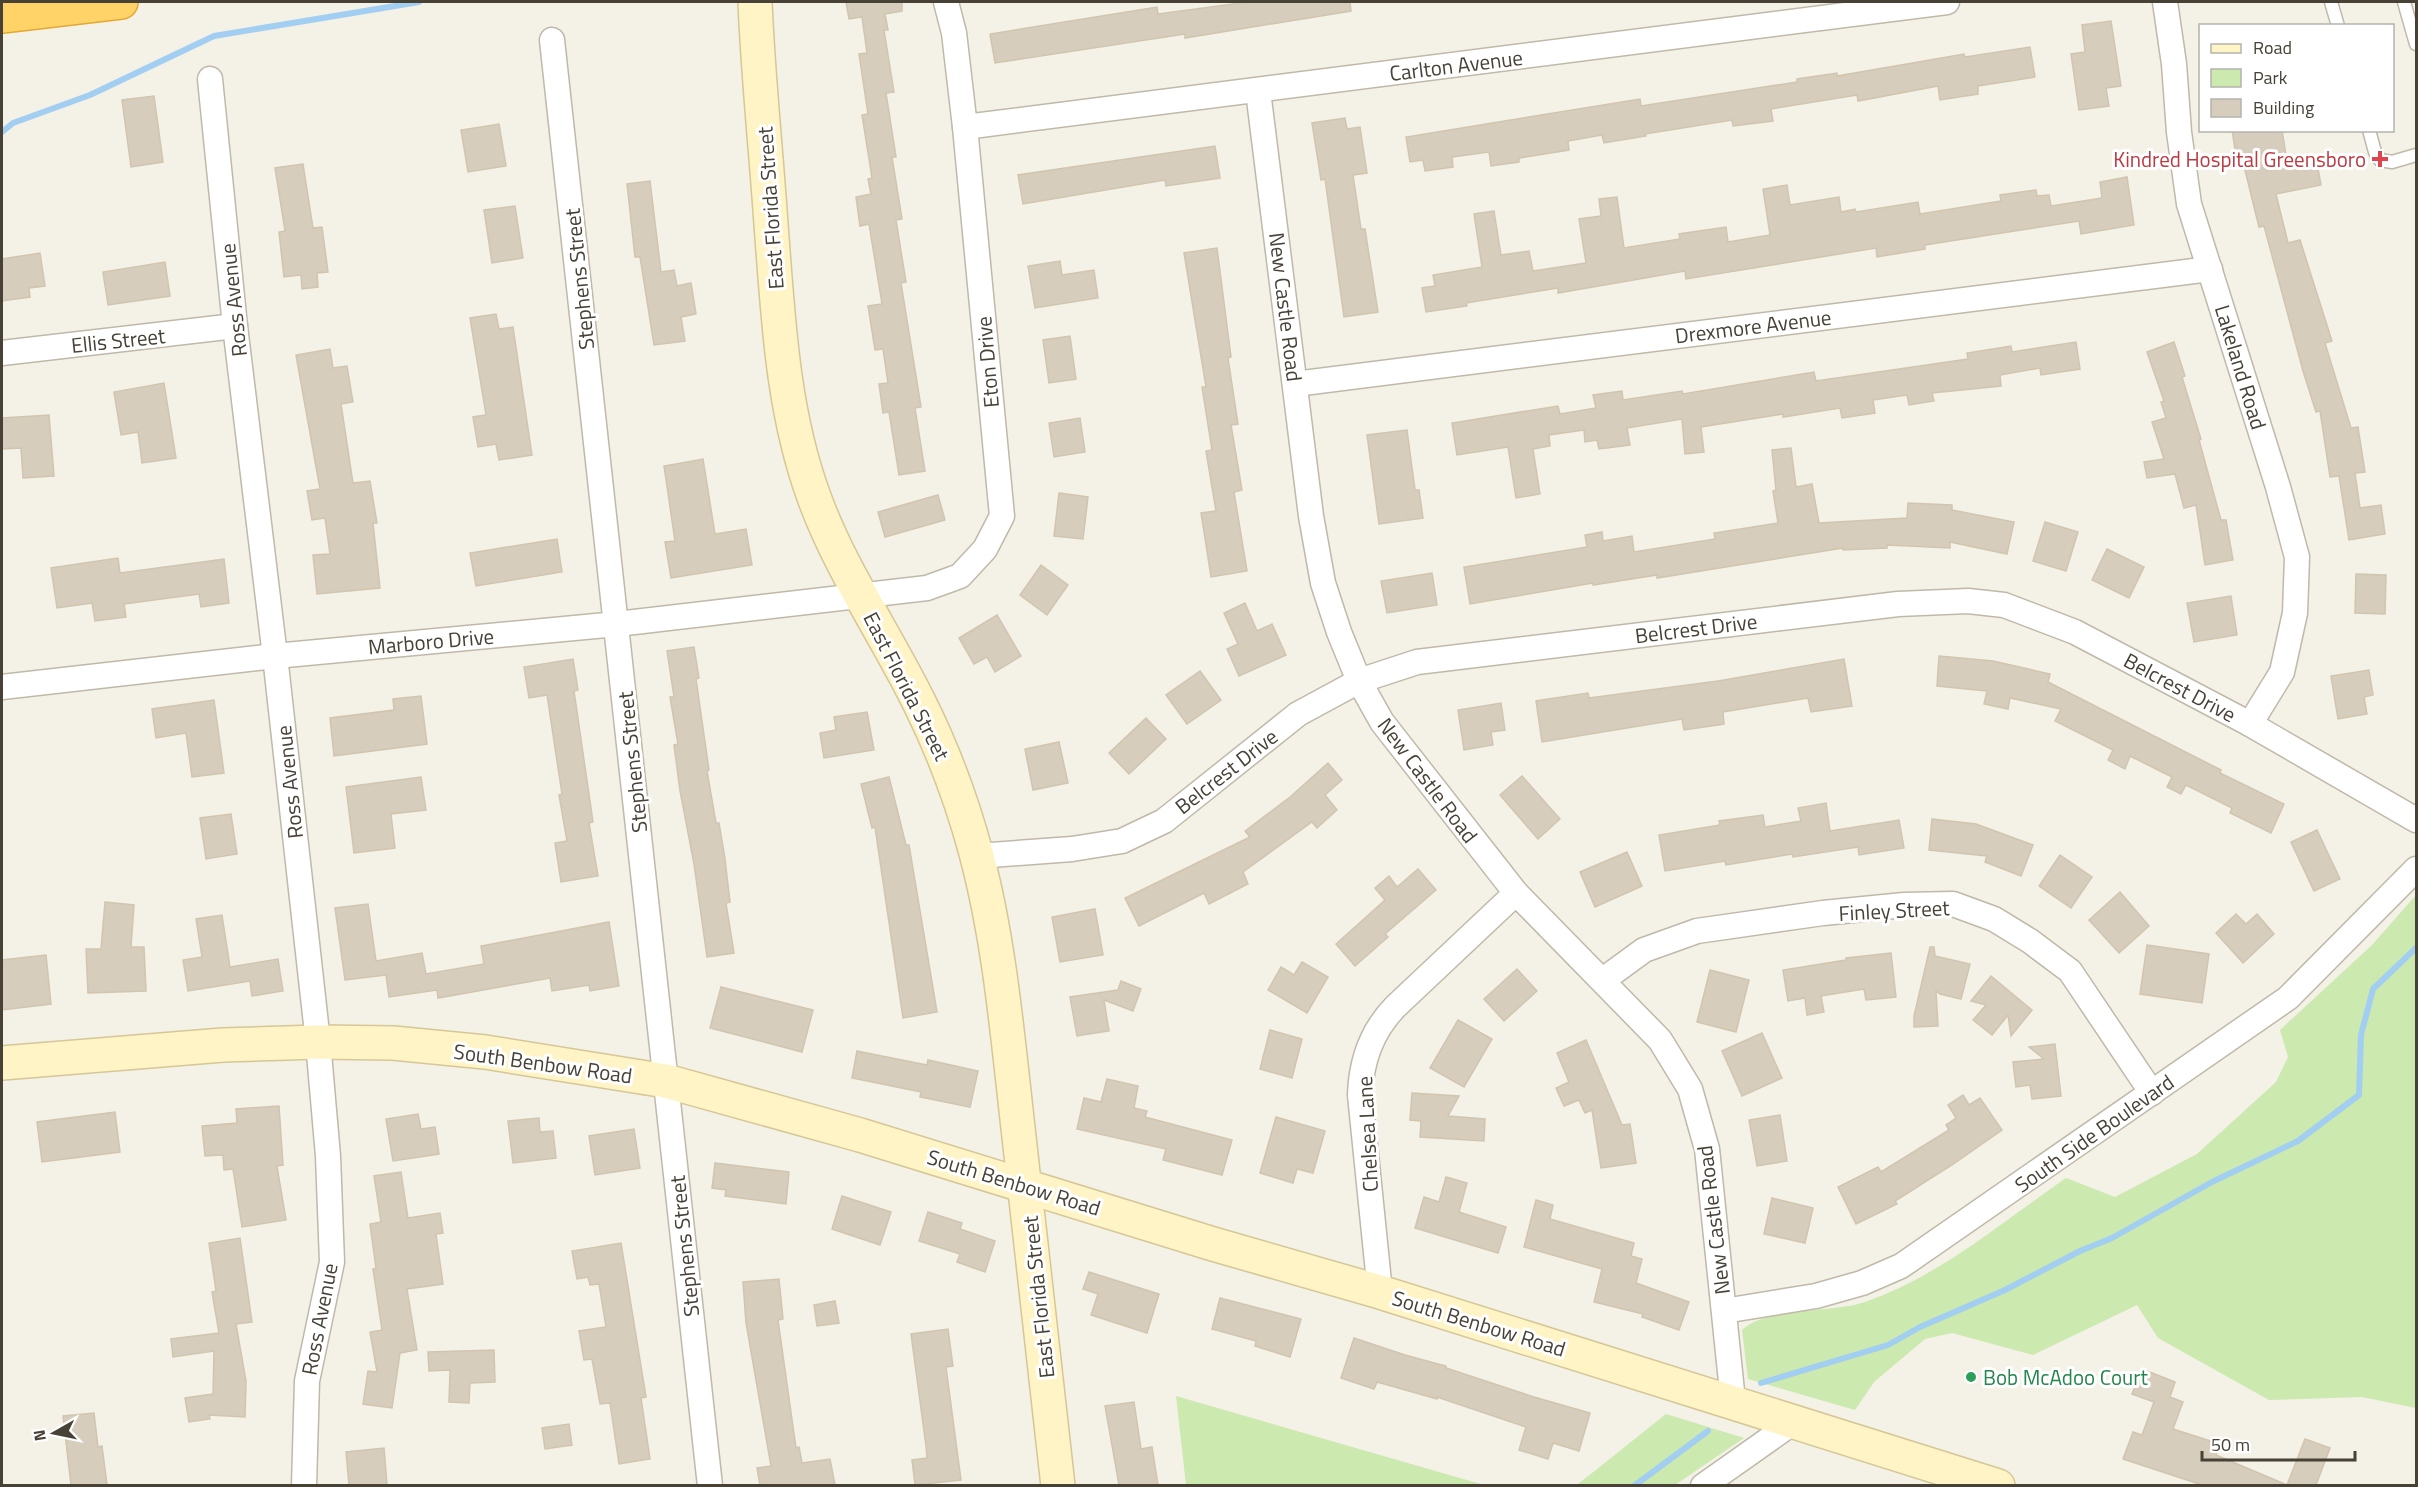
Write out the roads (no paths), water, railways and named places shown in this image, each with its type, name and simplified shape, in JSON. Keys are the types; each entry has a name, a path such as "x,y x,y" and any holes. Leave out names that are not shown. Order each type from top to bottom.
{"highway":[{"path":"2,16 121,2"}],"main road":[{"name":"East Florida Street","path":"755,11 776,289 794,431 814,497 860,595 918,701 943,753 977,856 995,936 1058,1485"},
{"name":"South Benbow Road","path":"2,1063 154,1049 318,1042 393,1043 485,1052 666,1081 860,1135 1380,1292 1998,1485"}],"street":[{"name":"Eton Drive","path":"860,595 927,588 960,576 985,549 1002,516 965,127 954,33 946,2"},
{"name":"Eton Drive","path":"954,33 960,2"},
{"name":"Carlton Avenue","path":"965,127 1947,2"},
{"name":"Lakeland Road","path":"2165,2 2189,204 2278,487 2297,556 2295,613 2282,672 2250,724"},
{"name":"Stephens Street","path":"552,39 710,1485"},
{"name":"Ross Avenue","path":"210,79 235,326 318,1042 328,1156 332,1262 307,1381 304,1485"},
{"name":"New Castle Road","path":"1258,91 1311,516 1323,583 1339,632 1359,681 1388,730 1516,893 1660,1040 1690,1089 1707,1149 1733,1401"},
{"name":"Drexmore Avenue","path":"1295,384 2210,268"},
{"name":"Ellis Street","path":"2,353 235,326"},
{"name":"Marboro Drive","path":"2,687 275,656 617,624 860,595"},
{"name":"Belcrest Drive","path":"977,856 1072,849 1122,841 1164,820 1298,714 1359,681 1417,662 1898,604 1968,602 2004,605 2075,632 2250,724 2416,820"},
{"name":"South Side Boulevard","path":"1724,1311 1816,1296 1862,1283 1900,1266 2288,998 2416,869"},
{"name":"Chelsea Lane","path":"1380,1292 1360,1095 1367,1049 1383,1020 1395,1007 1516,893"},
{"name":"Finley Street","path":"1603,980 1644,950 1697,931 1904,905 1953,904 1994,919 2030,941 2070,971 2152,1093"},
{"path":"1703,1485 1795,1421"}],"lane":[{"path":"2331,2 2337,24"},
{"path":"2404,2 2416,44"},
{"path":"2370,132 2375,152 2380,160 2392,162 2416,155"}],"waterway":[{"path":"2,132 13,123 90,95 214,36 419,2"},
{"path":"1761,1383 1888,1345 1920,1327 2005,1290 2080,1251 2112,1238 2212,1182 2298,1141 2359,1095 2361,1035 2373,989 2416,948"},
{"path":"1634,1486 1708,1431"}],"place":[{"name":"Kindred Hospital Greensboro","path":"2380,159"},
{"name":"Bob McAdoo Court","path":"1971,1377"}]}
